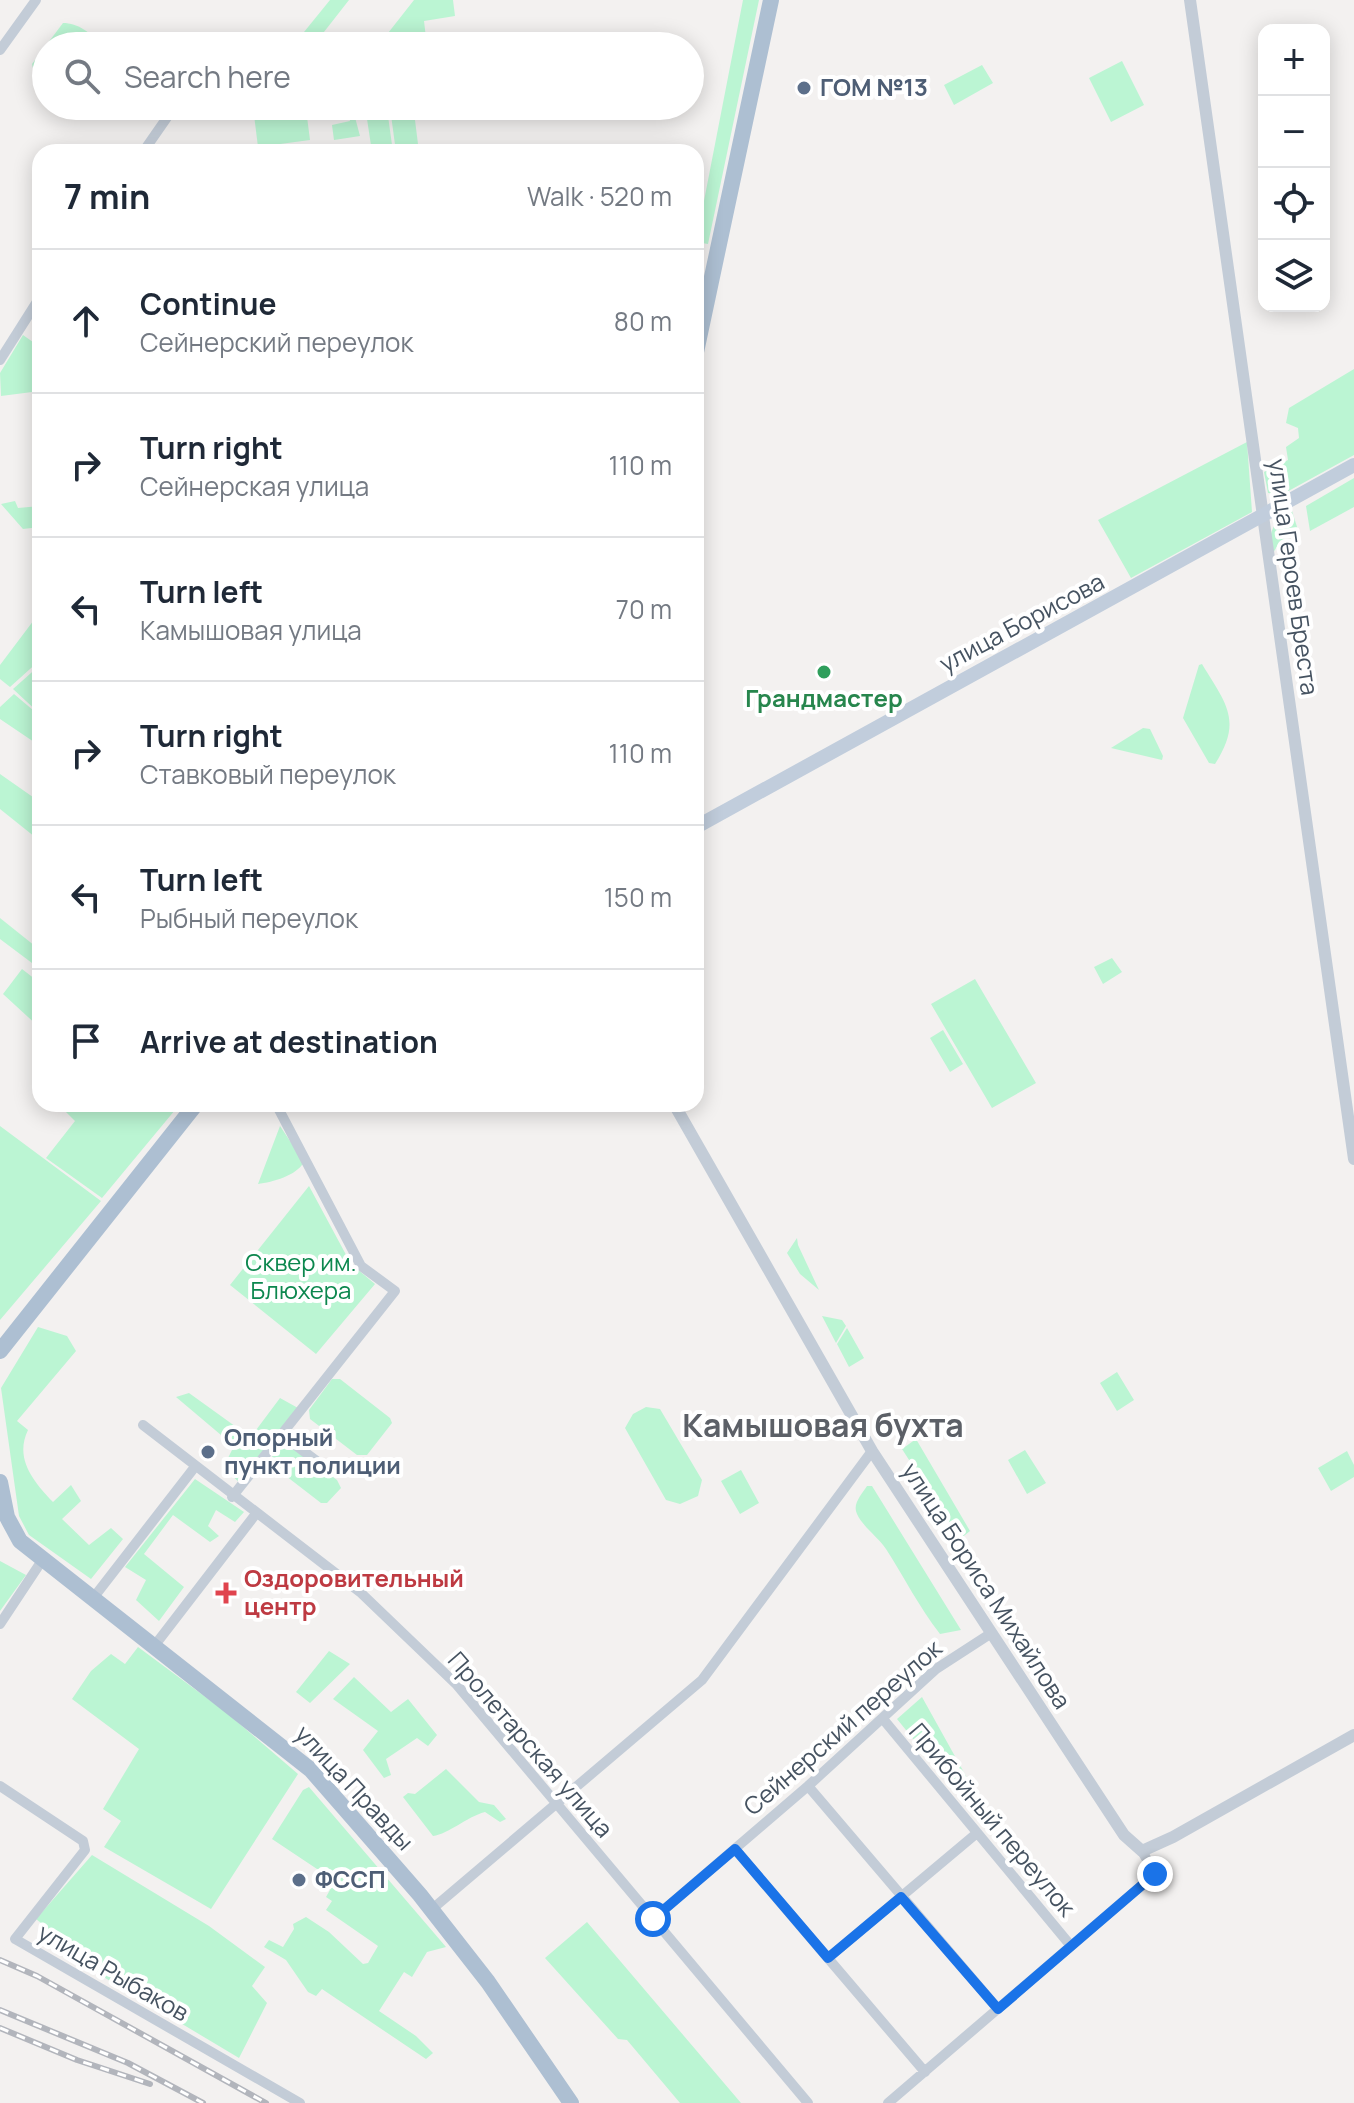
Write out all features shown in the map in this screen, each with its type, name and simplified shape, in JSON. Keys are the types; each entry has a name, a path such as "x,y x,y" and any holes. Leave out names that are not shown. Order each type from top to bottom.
{"main road":[{"path":"704,314 771,0"},
{"name":"улица Борисова","path":"704,823 1354,465"},
{"name":"улица Борисова","path":"704,826 711,819"},
{"path":"0,1351 190,1112"},
{"name":"улица Правды","path":"0,1482 11,1528 20,1541 311,1770 488,1982 571,2103"}],"street":[{"path":"0,50 36,0"},
{"name":"улица Героев Бреста","path":"1190,0 1219,182 1262,517 1354,1159"},
{"path":"149,144 165,120"},
{"path":"0,360 32,310"},
{"path":"232,1497 395,1291 361,1266 280,1112"},
{"name":"улица Бориса Михайлова","path":"679,1112 872,1451 1124,1835 1142,1851 1155,1874 1071,1946"},
{"name":"Пролетарская улица","path":"143,1425 187,1457 194,1468 255,1515 360,1592 446,1674 808,2103"},
{"path":"282,1435 318,1462"},
{"path":"431,1910 702,1680 872,1451"},
{"path":"94,1597 194,1468"},
{"path":"155,1645 255,1515"},
{"path":"0,1624 43,1559"},
{"name":"Сейнерский переулок","path":"653,1919 808,1786 936,1669 990,1634"},
{"name":"Прибойный переулок","path":"883,1719 1071,1946"},
{"path":"1142,1851 1173,1837 1354,1735"},
{"name":"улица Рыбаков","path":"0,1786 83,1841 85,1850 15,1939 300,2103"},
{"path":"808,1786 998,2009"},
{"path":"828,1958 977,1833"},
{"path":"735,1849 925,2072"},
{"path":"888,2103 1071,1946"}],"green space":[{"path":"330,0 349,0 324,32 304,32"},
{"path":"414,0 453,0 455,16 424,21 425,32 389,32"},
{"path":"743,0 759,0 708,244 704,243 704,201"},
{"path":"63,23 87,32 56,32"},
{"path":"1122,61 1144,105 1111,122 1089,78"},
{"path":"982,65 993,83 954,105 944,85"},
{"path":"255,120 307,120 310,140 258,144"},
{"path":"356,120 360,136 334,140 332,125"},
{"path":"367,120 389,120 392,144 371,144"},
{"path":"392,120 415,120 418,144 395,144"},
{"path":"23,335 32,341 32,392 1,396 0,373"},
{"path":"1354,369 1354,455 1283,494 1268,493 1264,472 1288,460 1286,447 1299,438 1298,428 1286,423 1289,408"},
{"path":"1247,442 1252,512 1131,578 1098,520"},
{"path":"1354,478 1354,507 1310,531 1306,506"},
{"path":"15,501 18,508 32,507 32,528 23,529 1,504"},
{"path":"1292,511 1298,530 1280,541 1272,555 1270,540 1273,528"},
{"path":"32,623 32,667 10,687 0,679 0,665"},
{"path":"1202,664 1224,702 1230,724 1215,764 1209,763 1183,718 1199,665"},
{"path":"32,672 32,707 13,689"},
{"path":"14,694 32,709 32,741 0,719 0,707"},
{"path":"1143,728 1150,729 1162,760 1111,748"},
{"path":"0,774 32,796 32,835 0,809"},
{"path":"0,918 32,944 32,963 0,939"},
{"path":"1112,958 1122,972 1103,984 1094,967"},
{"path":"22,969 32,977 32,1021 3,994"},
{"path":"975,979 1036,1083 992,1108 931,1004"},
{"path":"943,1030 963,1064 950,1072 930,1038"},
{"path":"66,1112 173,1112 102,1198 46,1158 75,1121"},
{"path":"0,1126 101,1201 0,1320"},
{"path":"280,1126 304,1162 290,1175 258,1184"},
{"name":"Сквер им. Блюхера","path":"309,1186 351,1264 375,1284 316,1354 230,1285"},
{"path":"797,1238 819,1290 800,1274 787,1253"},
{"path":"822,1316 842,1320 846,1326 836,1343"},
{"path":"38,1327 67,1336 76,1351 17,1421 28,1430 23,1451 33,1478 53,1502 71,1485 81,1501 62,1519 89,1545 111,1528 123,1539 91,1579 29,1535 19,1516 1,1388"},
{"path":"847,1328 864,1358 849,1367 837,1344"},
{"path":"1117,1372 1134,1400 1117,1411 1100,1383"},
{"path":"332,1379 340,1379 390,1418 392,1423 367,1455 357,1455 310,1419 309,1410"},
{"path":"189,1393 239,1429 253,1434 280,1398 298,1408 239,1482 223,1468 234,1446 176,1397"},
{"path":"646,1407 660,1409 702,1480 698,1496 680,1504 666,1500 625,1428 633,1414"},
{"path":"916,1439 970,1531 960,1539 902,1449"},
{"path":"281,1444 289,1444 337,1480 341,1488 327,1503 321,1503 273,1466 272,1454"},
{"path":"1025,1450 1046,1483 1027,1494 1008,1460"},
{"path":"1347,1451 1354,1465 1354,1477 1331,1491 1318,1468"},
{"path":"741,1470 759,1503 740,1514 721,1481"},
{"path":"195,1479 244,1512 235,1522 216,1510 208,1526 219,1536 210,1542 173,1515 144,1554 184,1587 159,1621 136,1600 146,1580 125,1567"},
{"path":"867,1486 872,1486 961,1630 940,1634 886,1549 860,1519 856,1507"},
{"path":"0,1561 26,1575 0,1611"},
{"path":"138,1647 227,1713 298,1774 211,1909 104,1847 121,1821 103,1809 139,1749 72,1699 91,1671 111,1654 125,1664"},
{"path":"329,1651 350,1664 310,1703 296,1692"},
{"path":"354,1677 391,1712 408,1699 437,1735 428,1746 417,1738 386,1759 391,1775 384,1778 363,1750 378,1731 333,1699"},
{"path":"922,1697 986,1812 979,1820 897,1719"},
{"path":"446,1769 479,1802 494,1805 506,1819 500,1822 485,1812 433,1836 403,1797 408,1793 415,1794"},
{"path":"309,1787 446,1947 427,1952 412,1977 404,1972 379,2011 416,2036 433,2053 426,2059 322,1989 316,1996 308,1992 286,1960 264,1947 269,1940 283,1947 294,1929 293,1924 306,1917 329,1932 363,1964 368,1963 378,1946 326,1910 332,1901 326,1897 335,1881 272,1839 303,1790"},
{"path":"92,1855 209,1926 265,1967 252,1986 267,2003 239,2058 50,1945 56,1935 36,1919"},
{"path":"587,1922 741,2103 680,2103 627,2040 618,2039 545,1958"}],"railway":[{"path":"0,1960 37,1976 266,2103"},
{"path":"0,2010 128,2063 203,2103"},
{"path":"0,2028 77,2060 150,2084"}],"place":[{"name":"ГОМ №13","path":"804,88"},
{"name":"Грандмастер","path":"824,672"},
{"name":"Опорный пункт полиции","path":"208,1452"},
{"name":"Оздоровительный центр","path":"226,1593"},
{"name":"ФССП","path":"299,1880"}],"district":[{"name":"Камышовая бухта","path":"823,1426"}],"route":[{"path":"653,1919 735,1849 828,1958 901,1897 998,2009 1155,1874"}]}
